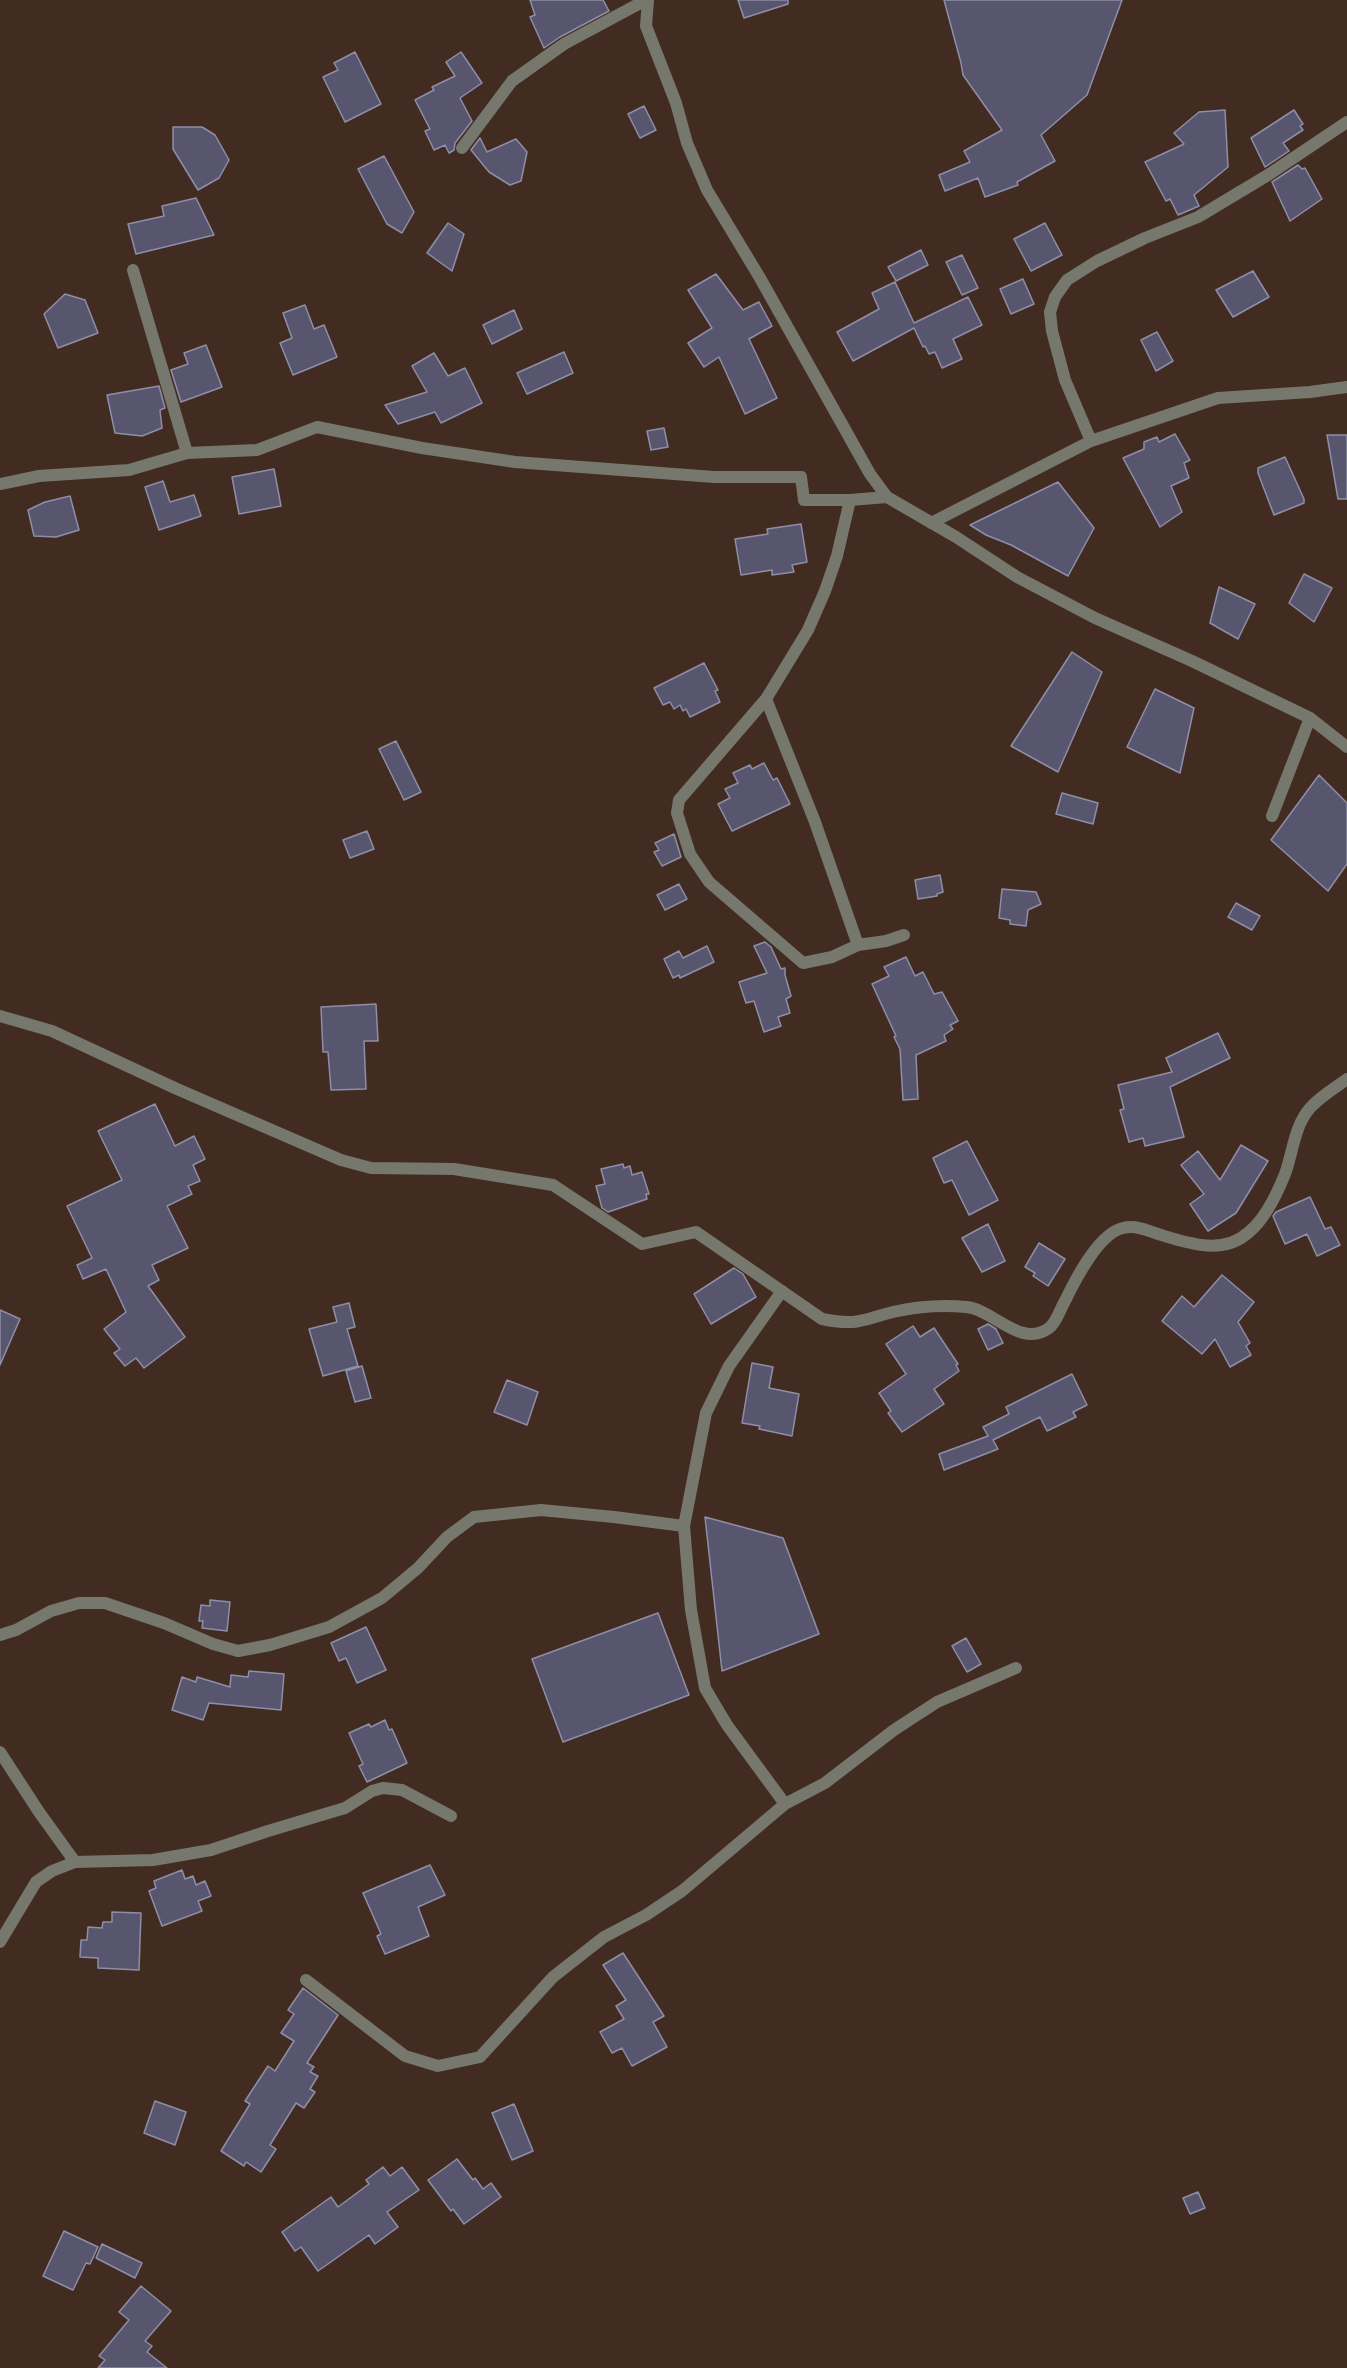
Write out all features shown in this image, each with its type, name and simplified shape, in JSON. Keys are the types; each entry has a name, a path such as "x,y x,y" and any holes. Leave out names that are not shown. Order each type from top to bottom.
{"street":[{"path":"462,148 512,81 564,44 647,0"},
{"path":"647,0 646,26 676,103 687,142 707,190 760,278 870,474 887,497 1017,577 1095,618 1192,661 1310,718 1347,747"},
{"path":"1091,441 1065,381 1052,331 1050,312 1055,297 1067,280 1097,261 1145,237 1198,217 1268,175 1347,122"},
{"path":"133,270 187,453"},
{"path":"931,523 1091,441 1218,398 1310,392 1347,387"},
{"path":"0,484 39,476 129,470 187,453 257,450 317,427 422,448 516,462 714,477 801,477 804,500 887,497"},
{"path":"850,500 844,532 825,591 808,630 766,699 679,800 677,813 690,854 709,882 803,963 832,957 858,945 886,941 904,935"},
{"path":"766,699 815,822 858,945"},
{"path":"1272,816 1310,718"},
{"path":"0,1016 52,1030 177,1089 341,1160 371,1168 454,1168 553,1185 642,1244 696,1232 822,1319 843,1323 861,1323 894,1312 965,1307 978,1309 1012,1329 1030,1334 1037,1334 1053,1324 1071,1287 1090,1256 1115,1231 1131,1227 1141,1228 1190,1244 1206,1246 1226,1245 1249,1233 1268,1207 1285,1174 1295,1137 1310,1108 1347,1079"},
{"path":"782,1291 729,1366 705,1413 684,1526 691,1610 705,1688 727,1725 785,1804"},
{"path":"0,1635 16,1630 51,1611 79,1603 105,1602 164,1623 213,1644 238,1651 270,1645 329,1627 382,1598 418,1568 447,1537 474,1517 541,1510 684,1526"},
{"path":"306,1980 405,2056 438,2066 480,2057 553,1977 604,1937 646,1916 682,1891 785,1804 825,1783 894,1730 937,1702 1016,1668"},
{"path":"0,1752 75,1862"},
{"path":"0,1942 36,1882 52,1871 75,1862 153,1860 211,1850 345,1808 372,1791 383,1788 402,1790 451,1816"}],"building":[{"path":"530,0 603,0 609,11 544,48 530,17 535,15"},
{"path":"738,0 788,0 788,4 744,18"},
{"path":"944,0 1122,0 1087,95 1041,135 1055,161 1017,182 1018,185 985,197 978,178 945,191 939,175 970,162 964,151 1002,130 963,75"},
{"path":"355,52 381,104 345,122 323,77 338,70 334,63"},
{"path":"461,52 482,83 460,98 472,121 455,143 454,150 449,153 445,145 434,150 425,131 430,129 415,100 434,90 432,87 455,76 446,62"},
{"path":"644,106 656,130 640,138 628,114"},
{"path":"1225,110 1228,167 1194,195 1199,206 1178,215 1170,199 1166,201 1145,162 1184,144 1174,133 1199,112"},
{"path":"1294,110 1303,124 1300,126 1303,130 1283,143 1289,151 1265,167 1251,138"},
{"path":"173,127 202,127 215,135 229,160 219,178 198,190 173,149"},
{"path":"480,138 487,152 516,139 527,152 521,181 510,185 489,172 471,150"},
{"path":"384,156 414,212 402,233 387,224 358,169"},
{"path":"1298,165 1302,169 1305,168 1322,199 1290,221 1272,182"},
{"path":"196,198 214,235 136,254 128,224 164,216 162,206"},
{"path":"448,223 464,234 452,271 427,253"},
{"path":"1045,223 1062,255 1031,271 1014,239"},
{"path":"921,250 928,265 896,281 888,267"},
{"path":"962,255 978,288 962,295 946,262"},
{"path":"1253,271 1269,297 1233,317 1216,290"},
{"path":"716,274 743,310 759,302 772,326 749,339 777,398 745,414 719,357 704,367 688,343 712,328 688,290"},
{"path":"1023,279 1034,304 1011,314 1000,289"},
{"path":"895,282 914,323 968,297 982,325 953,339 962,359 942,368 935,352 929,354 925,346 923,347 914,328 853,361 837,332 879,309 872,293"},
{"path":"65,294 85,300 98,333 58,348 44,314"},
{"path":"305,305 314,329 324,325 337,357 293,375 280,343 292,338 283,313"},
{"path":"514,310 522,329 492,344 483,325"},
{"path":"1157,332 1173,361 1156,371 1141,340"},
{"path":"206,345 222,387 181,402 171,370 188,364 184,353"},
{"path":"564,352 573,373 527,394 517,373"},
{"path":"434,353 448,376 465,368 482,403 441,423 435,412 398,424 385,405 427,392 412,366"},
{"path":"159,386 165,408 160,410 162,428 142,436 115,433 107,395"},
{"path":"664,428 668,447 651,450 647,431"},
{"path":"1175,434 1190,460 1184,463 1189,478 1171,486 1182,512 1160,527 1123,458 1144,449 1144,442 1157,437 1159,442"},
{"path":"1327,435 1347,435 1347,499 1338,499"},
{"path":"1285,457 1304,503 1274,515 1258,468"},
{"path":"274,469 281,506 239,514 232,477"},
{"path":"163,481 170,502 194,495 201,516 159,530 145,487"},
{"path":"1058,482 1094,528 1068,576 970,525"},
{"path":"70,496 79,530 56,537 34,536 28,510 45,502"},
{"path":"801,524 807,562 792,565 794,572 772,575 772,570 741,575 735,539 768,534 767,529"},
{"path":"1304,574 1332,588 1314,622 1289,603"},
{"path":"1219,587 1255,604 1238,639 1210,623"},
{"path":"1072,652 1102,672 1058,772 1011,746"},
{"path":"704,663 718,690 715,691 720,702 690,717 686,709 683,711 680,705 674,709 670,702 663,705 654,688"},
{"path":"1155,689 1194,708 1180,773 1127,747"},
{"path":"396,741 421,792 404,800 379,749"},
{"path":"764,763 773,780 777,778 790,804 732,831 718,804 730,798 725,789 738,783 733,773 750,765 752,769"},
{"path":"1319,775 1347,803 1347,864 1328,891 1271,840"},
{"path":"1062,793 1098,803 1093,824 1056,814"},
{"path":"367,831 374,849 350,858 343,840"},
{"path":"674,834 681,857 662,866 654,852 659,850 655,843"},
{"path":"940,875 943,892 937,896 918,899 915,880"},
{"path":"679,884 687,899 665,910 657,895"},
{"path":"1002,889 1036,892 1041,904 1028,910 1026,926 1010,924 1010,920 999,918"},
{"path":"1236,903 1260,916 1252,930 1228,917"},
{"path":"765,942 771,947 781,969 785,968 791,996 786,999 790,1013 778,1017 781,1026 764,1032 754,1001 746,1003 739,982 767,973 754,946"},
{"path":"707,946 714,962 680,978 679,975 673,978 664,959 679,951 683,958"},
{"path":"906,957 915,976 923,972 934,994 942,992 958,1021 950,1025 953,1029 944,1035 946,1041 916,1055 918,1099 903,1100 900,1049 872,984 889,976 884,967"},
{"path":"376,1004 378,1041 364,1041 366,1089 331,1090 328,1052 323,1052 321,1007"},
{"path":"1218,1033 1230,1058 1170,1087 1184,1137 1145,1146 1143,1138 1129,1142 1120,1110 1124,1109 1118,1085 1172,1072 1166,1058"},
{"path":"155,1104 175,1146 194,1136 205,1159 193,1165 200,1181 188,1186 192,1194 167,1206 188,1248 152,1265 159,1280 148,1286 185,1337 144,1368 136,1358 125,1366 114,1353 120,1349 104,1329 126,1312 106,1269 83,1279 77,1265 92,1258 67,1206 122,1180 98,1131"},
{"path":"967,1141 998,1200 969,1215 952,1180 944,1183 933,1158"},
{"path":"1241,1145 1268,1161 1236,1213 1208,1231 1190,1204 1204,1194 1181,1165 1198,1151 1220,1180"},
{"path":"623,1164 624,1168 630,1166 632,1175 642,1172 649,1194 646,1194 647,1199 608,1212 602,1208 596,1186 605,1184 601,1169"},
{"path":"1310,1197 1325,1229 1331,1227 1340,1245 1317,1256 1307,1234 1285,1244 1273,1216 1276,1212"},
{"path":"988,1224 1005,1261 982,1272 962,1238"},
{"path":"1039,1243 1065,1259 1048,1286 1033,1276 1035,1273 1025,1267"},
{"path":"734,1268 743,1274 756,1297 711,1324 694,1294"},
{"path":"1222,1275 1254,1302 1238,1322 1250,1343 1246,1346 1251,1355 1230,1367 1215,1339 1202,1354 1162,1321 1182,1296 1194,1307"},
{"path":"349,1303 355,1327 347,1329 358,1366 323,1376 309,1329 337,1322 333,1307"},
{"path":"0,1310 20,1319 0,1365"},
{"path":"988,1324 996,1329 1003,1343 988,1350 978,1329"},
{"path":"913,1326 920,1337 934,1328 958,1364 956,1365 959,1371 934,1389 944,1404 902,1432 888,1413 891,1411 879,1393 906,1374 886,1344"},
{"path":"752,1363 773,1367 769,1388 799,1394 792,1436 742,1423"},
{"path":"362,1366 371,1398 355,1402 346,1371"},
{"path":"1072,1374 1087,1405 1073,1412 1076,1417 1047,1431 1040,1417 993,1440 998,1449 944,1470 939,1454 988,1436 983,1427 1009,1414 1006,1407"},
{"path":"507,1380 538,1392 527,1425 494,1412"},
{"path":"705,1517 783,1538 819,1634 722,1671"},
{"path":"210,1600 230,1602 227,1631 202,1628 203,1621 199,1621 201,1605 210,1606"},
{"path":"658,1613 689,1695 563,1742 532,1659"},
{"path":"366,1627 386,1670 357,1683 346,1658 339,1661 331,1643"},
{"path":"966,1638 981,1664 967,1672 952,1646"},
{"path":"249,1671 284,1674 281,1710 209,1703 203,1720 172,1710 182,1677 196,1682 197,1677 230,1687 231,1675 248,1677"},
{"path":"385,1720 389,1730 392,1729 407,1763 367,1782 359,1766 363,1764 349,1733 369,1724 371,1727"},
{"path":"430,1865 445,1895 418,1907 429,1936 385,1954 377,1936 381,1934 363,1893"},
{"path":"182,1870 185,1879 193,1876 196,1885 205,1881 211,1896 198,1901 202,1911 162,1926 149,1891 156,1888 154,1881"},
{"path":"112,1912 141,1913 139,1970 98,1968 98,1958 80,1957 81,1940 87,1940 88,1927 102,1928 103,1922 112,1922"},
{"path":"623,1953 664,2016 653,2022 667,2047 632,2066 622,2048 612,2053 600,2032 624,2019 616,2006 626,2000 603,1965"},
{"path":"303,1988 338,2015 307,2063 314,2067 310,2072 318,2076 310,2089 315,2092 304,2108 296,2103 270,2145 276,2149 261,2172 246,2162 244,2166 221,2151 250,2104 245,2101 268,2066 275,2071 294,2041 281,2033 294,2014 288,2010"},
{"path":"155,2101 186,2112 175,2145 144,2133"},
{"path":"514,2104 533,2151 512,2160 492,2113"},
{"path":"457,2159 483,2189 491,2183 501,2197 464,2224 453,2209 451,2211 428,2180"},
{"path":"383,2167 390,2176 402,2167 419,2190 387,2212 398,2227 375,2244 369,2235 318,2271 301,2247 295,2251 282,2232 331,2197 338,2207 369,2184 366,2180"},
{"path":"1198,2192 1205,2208 1190,2214 1183,2198"},
{"path":"64,2231 98,2247 90,2264 86,2263 73,2290 43,2276"},
{"path":"102,2244 142,2263 135,2278 96,2258"},
{"path":"141,2286 171,2311 145,2341 152,2346 147,2352 167,2368 98,2368 105,2360 99,2356 129,2320 119,2312"}]}
